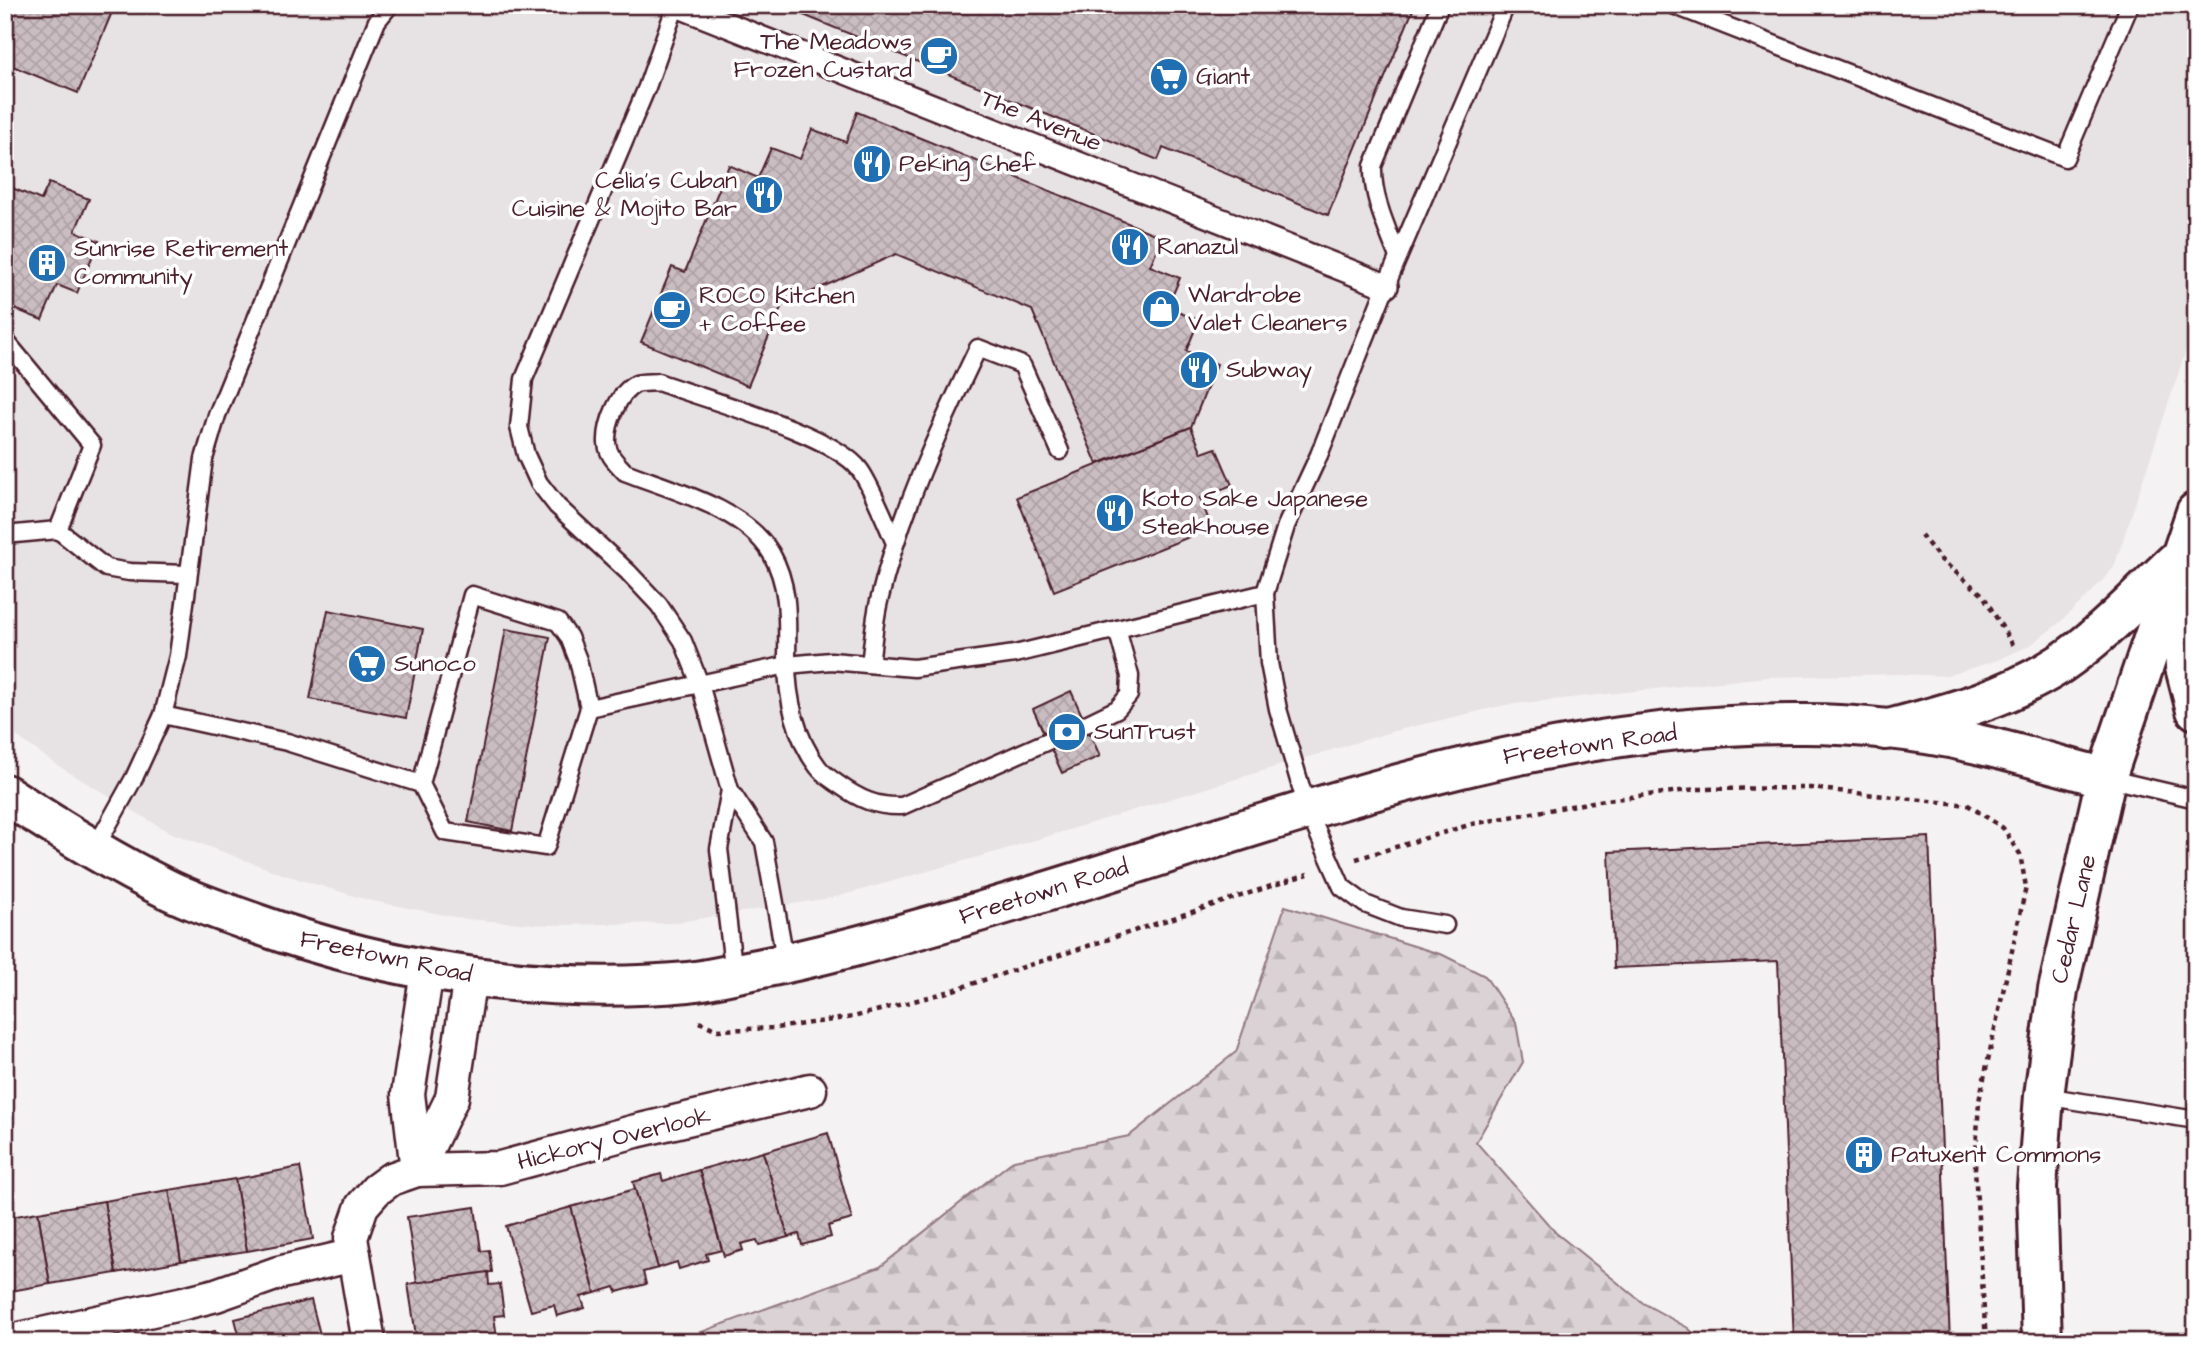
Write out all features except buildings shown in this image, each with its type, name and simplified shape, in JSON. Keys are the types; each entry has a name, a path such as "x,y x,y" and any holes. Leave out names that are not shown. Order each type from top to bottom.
{"street":[{"name":"The Avenue","path":"677,5 1386,286"},
{"name":"Cedar Lane","path":"2042,1342 2037,1186 2044,1096 2058,990 2106,778 2196,512"},
{"path":"2181,556 2185,667 2196,710"},
{"path":"1885,730 1963,709 2002,695 2061,663 2098,634 2181,556"},
{"name":"Freetown Road","path":"5,794 94,850 169,890 313,944 427,971 518,982 625,986 694,981 847,950 1015,902 1308,811 1484,761 1607,738 1719,727 1807,724 1885,730 1963,740 2106,778"},
{"path":"416,1170 408,1094 427,971"},
{"path":"416,1170 452,1098 470,976"},
{"name":"Hickory Overlook","path":"369,1342 351,1238 362,1206 391,1179 416,1170 500,1168 636,1131 810,1090"},
{"path":"15,1340 184,1303 278,1273 354,1255"}],"lane":[{"path":"94,850 134,778 163,715 178,656 204,459 217,415 377,21 390,5"},
{"path":"677,5 647,86 524,379 519,427 526,455 539,483 557,506 659,605 683,641 700,684 730,790 764,842 786,964"},
{"path":"1398,257 1376,196 1373,166 1440,5"},
{"path":"1445,925 1401,918 1365,904 1342,887 1308,811 1278,709 1271,674 1265,593 1286,526 1319,455 1398,257 1506,5"},
{"path":"1673,5 2065,158 2130,5"},
{"path":"5,340 92,445 58,530"},
{"path":"870,664 878,603 895,543 944,419 978,348 1022,365 1060,451"},
{"path":"895,543 860,470 843,454 809,436 658,382 636,383 621,396 607,444 619,466 625,472 726,512 751,529 771,553 782,580 789,610 787,665 795,722 806,749 819,770 862,800 884,806 902,806 1048,741"},
{"path":"5,535 58,530 106,568 129,572 187,573"},
{"path":"589,708 787,665 831,662 914,668 1015,654 1265,593"},
{"path":"472,595 558,621 569,637 578,660 589,708 546,847 445,832 421,784 472,595"},
{"path":"1086,724 1117,709 1129,695 1130,676 1117,629"},
{"path":"163,715 287,742 421,784"},
{"path":"2106,778 2196,799"},
{"path":"730,790 719,849 734,974"},
{"path":"2044,1096 2196,1120"}],"path":[{"path":"1922,535 1940,559 1983,595 2020,657"},
{"path":"1355,860 1472,824 1598,801 1698,789 1810,788 1968,805 2003,828 2020,854 2025,887 1979,1101 1975,1169 1986,1342"},
{"path":"699,1022 718,1030 776,1028 853,1017 944,993 1317,872"}],"shaded area":[{"path":"5,5 2196,5 2196,320 2114,567 2059,623 2029,646 1997,660 1946,676 1898,674 1767,677 1505,705 1394,731 992,853 836,897 672,923 547,925 465,919 368,900 285,875 167,831 57,765 5,728"}],"green space":[{"path":"1285,906 1443,955 1485,976 1516,1023 1523,1062 1476,1142 1556,1233 1643,1303 1688,1328 1703,1342 688,1342 693,1335 880,1267 1014,1160 1129,1136 1236,1052"}],"place":[{"name":"The Meadows Frozen Custard","path":"939,56"},
{"name":"Giant","path":"1169,77"},
{"name":"Peking Chef","path":"872,164"},
{"name":"Celia's Cuban Cuisine & Mojito Bar","path":"764,195"},
{"name":"Ranazul","path":"1130,247"},
{"name":"Sunrise Retirement Community","path":"47,263"},
{"name":"Wardrobe Valet Cleaners","path":"1161,309"},
{"name":"ROCO Kitchen + Coffee","path":"672,310"},
{"name":"Subway","path":"1199,370"},
{"name":"Koto Sake Japanese Steakhouse","path":"1115,513"},
{"name":"Sunoco","path":"367,664"},
{"name":"SunTrust","path":"1067,732"},
{"name":"Patuxent Commons","path":"1864,1155"}]}
